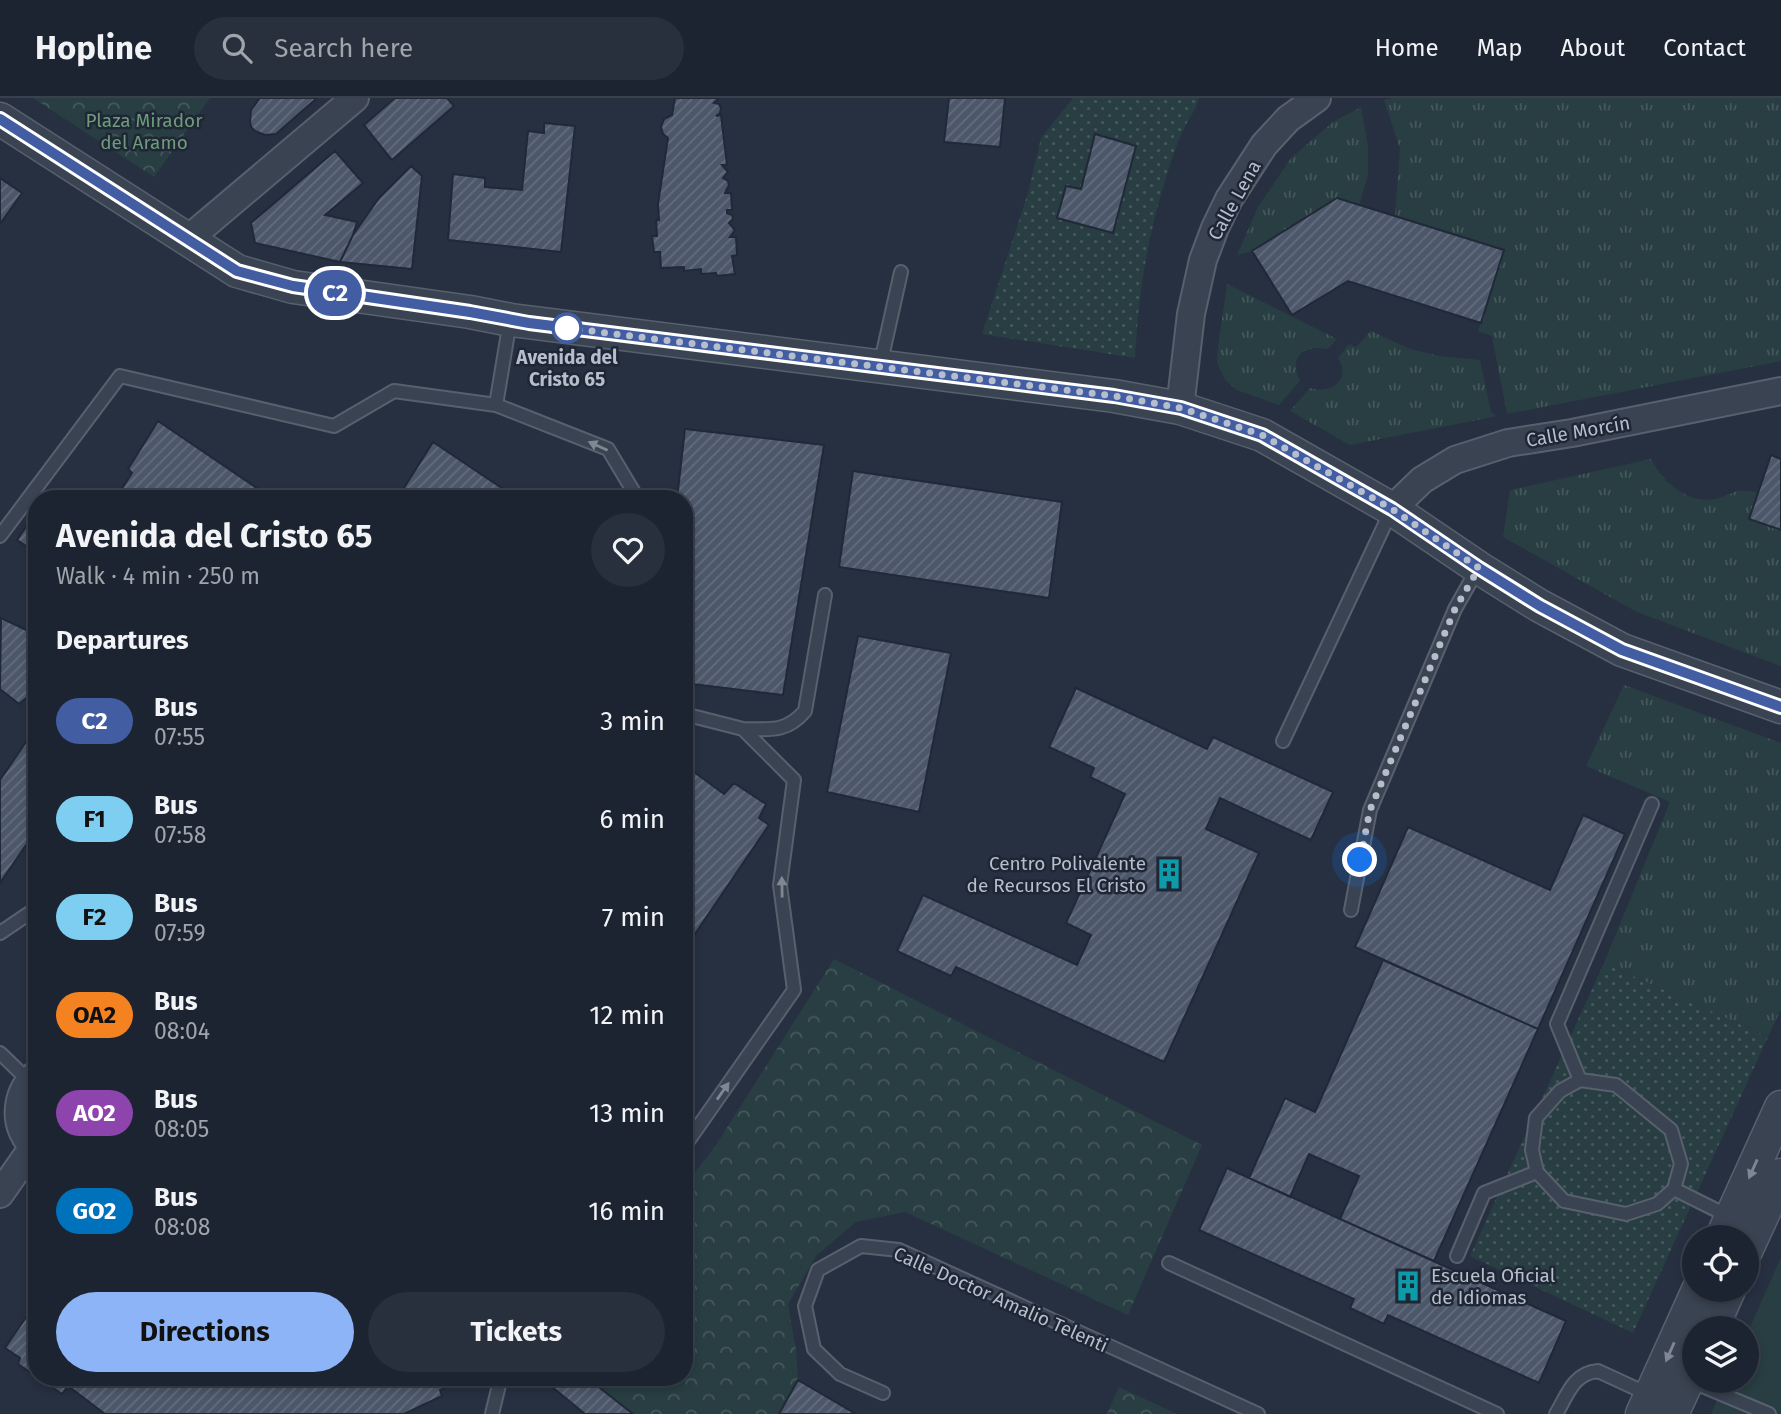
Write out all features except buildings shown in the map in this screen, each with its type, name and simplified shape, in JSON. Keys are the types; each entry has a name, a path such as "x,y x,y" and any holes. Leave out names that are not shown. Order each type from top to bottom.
{"street":[{"path":"187,240 355,98"},
{"name":"Calle Lena","path":"1181,408 1191,314 1203,260 1215,228 1229,199 1264,145 1289,119 1317,98"},
{"path":"0,119 237,271 293,286 510,320 1124,398 1181,408 1262,435 1392,509 1540,606 1622,650 1781,708"},
{"name":"Calle Morcín","path":"1392,509 1422,480 1455,460 1508,443 1572,433 1781,391"},
{"path":"28,1084 21,1093 18,1107 19,1122 28,1140"},
{"path":"1728,1225 1781,1107"},
{"path":"0,1194 28,1157"},
{"path":"1758,1225 1781,1175"},
{"path":"1655,1408 1694,1302"},
{"path":"1655,1408 1682,1382"}],"lane":[{"path":"880,367 901,272"},
{"path":"496,405 510,320"},
{"path":"34,490 120,376 334,426 394,391 496,405 608,449 633,490"},
{"path":"0,536 28,499"},
{"path":"1283,741 1392,509"},
{"path":"1351,910 1370,810 1455,609 1479,568"},
{"path":"693,716 743,729 781,729 796,721 805,711 825,595"},
{"path":"693,1134 794,990 780,885 794,780 743,729"},
{"path":"1580,1080 1557,1024 1652,804"},
{"path":"0,933 28,914"},
{"path":"0,1053 28,1073"},
{"path":"1580,1080 1616,1085 1671,1130 1681,1164 1674,1189 1657,1204 1626,1214 1564,1201 1537,1172 1532,1150 1536,1118 1560,1091 1580,1080"},
{"path":"1457,1256 1484,1193 1537,1172"},
{"path":"1674,1189 1724,1225"},
{"name":"Calle Doctor Amalio Telenti","path":"883,1393 841,1374 814,1349 805,1306 818,1270 861,1246 899,1250 1258,1414"},
{"path":"1169,1263 1497,1414"},
{"path":"1556,1414 1572,1385 1581,1376 1598,1371 1655,1408"},
{"path":"492,1414 499,1386"},
{"path":"1729,1393 1769,1414"}],"green space":[{"name":"Plaza Mirador del Aramo","path":"33,98 210,98 154,177"},
{"path":"1073,98 1199,98 1175,149 1157,209 1144,272 1135,358 982,334 1028,193 1041,138"},
{"path":"1781,98 1781,361 1507,414 1492,336 1478,331 1503,250 1395,216 1400,149 1384,100"},
{"path":"1361,107 1368,146 1368,175 1359,205 1337,198 1252,251 1237,255 1258,207 1291,158 1333,122"},
{"path":"1227,284 1337,339 1328,349 1312,348 1301,354 1296,365 1300,381 1279,405 1237,390 1225,380 1217,363"},
{"path":"1371,331 1410,349 1439,356 1480,360 1491,412 1497,416 1350,445 1290,411 1310,388 1325,389 1337,384 1342,373 1338,358 1349,344 1356,347"},
{"path":"1651,459 1669,483 1694,498 1721,498 1738,491 1758,493 1749,519 1781,530 1781,666 1637,612 1503,537 1510,490"},
{"path":"1624,685 1781,743 1781,1009 1768,1037 1604,963 1670,802 1586,766"},
{"path":"834,959 1202,1145 1128,1315 905,1212 856,1222 816,1256 788,1304 798,1380 779,1414 633,1414 597,1386 693,1386 693,1175 714,1148"},
{"path":"1604,963 1768,1037 1633,1333 1470,1256"},
{"path":"1781,1257 1781,1414 1711,1414 1720,1393 1759,1393 1759,1316 1755,1316"},
{"path":"1119,1387 1177,1414 1107,1414"}],"bus line":[{"name":"C2","path":"0,119 237,271 293,286 529,323 1114,396 1181,408 1262,435 1392,509 1540,606 1622,650 1781,707"}],"place":[{"name":"Avenida del Cristo 65","path":"567,328"},
{"name":"Centro Polivalente de Recursos El Cristo","path":"1169,874"},
{"name":"Escuela Oficial de Idiomas","path":"1408,1286"}],"route":[{"path":"567,328 1114,396 1181,408 1262,435 1392,509 1479,568 1455,609 1370,810 1360,860"}]}
